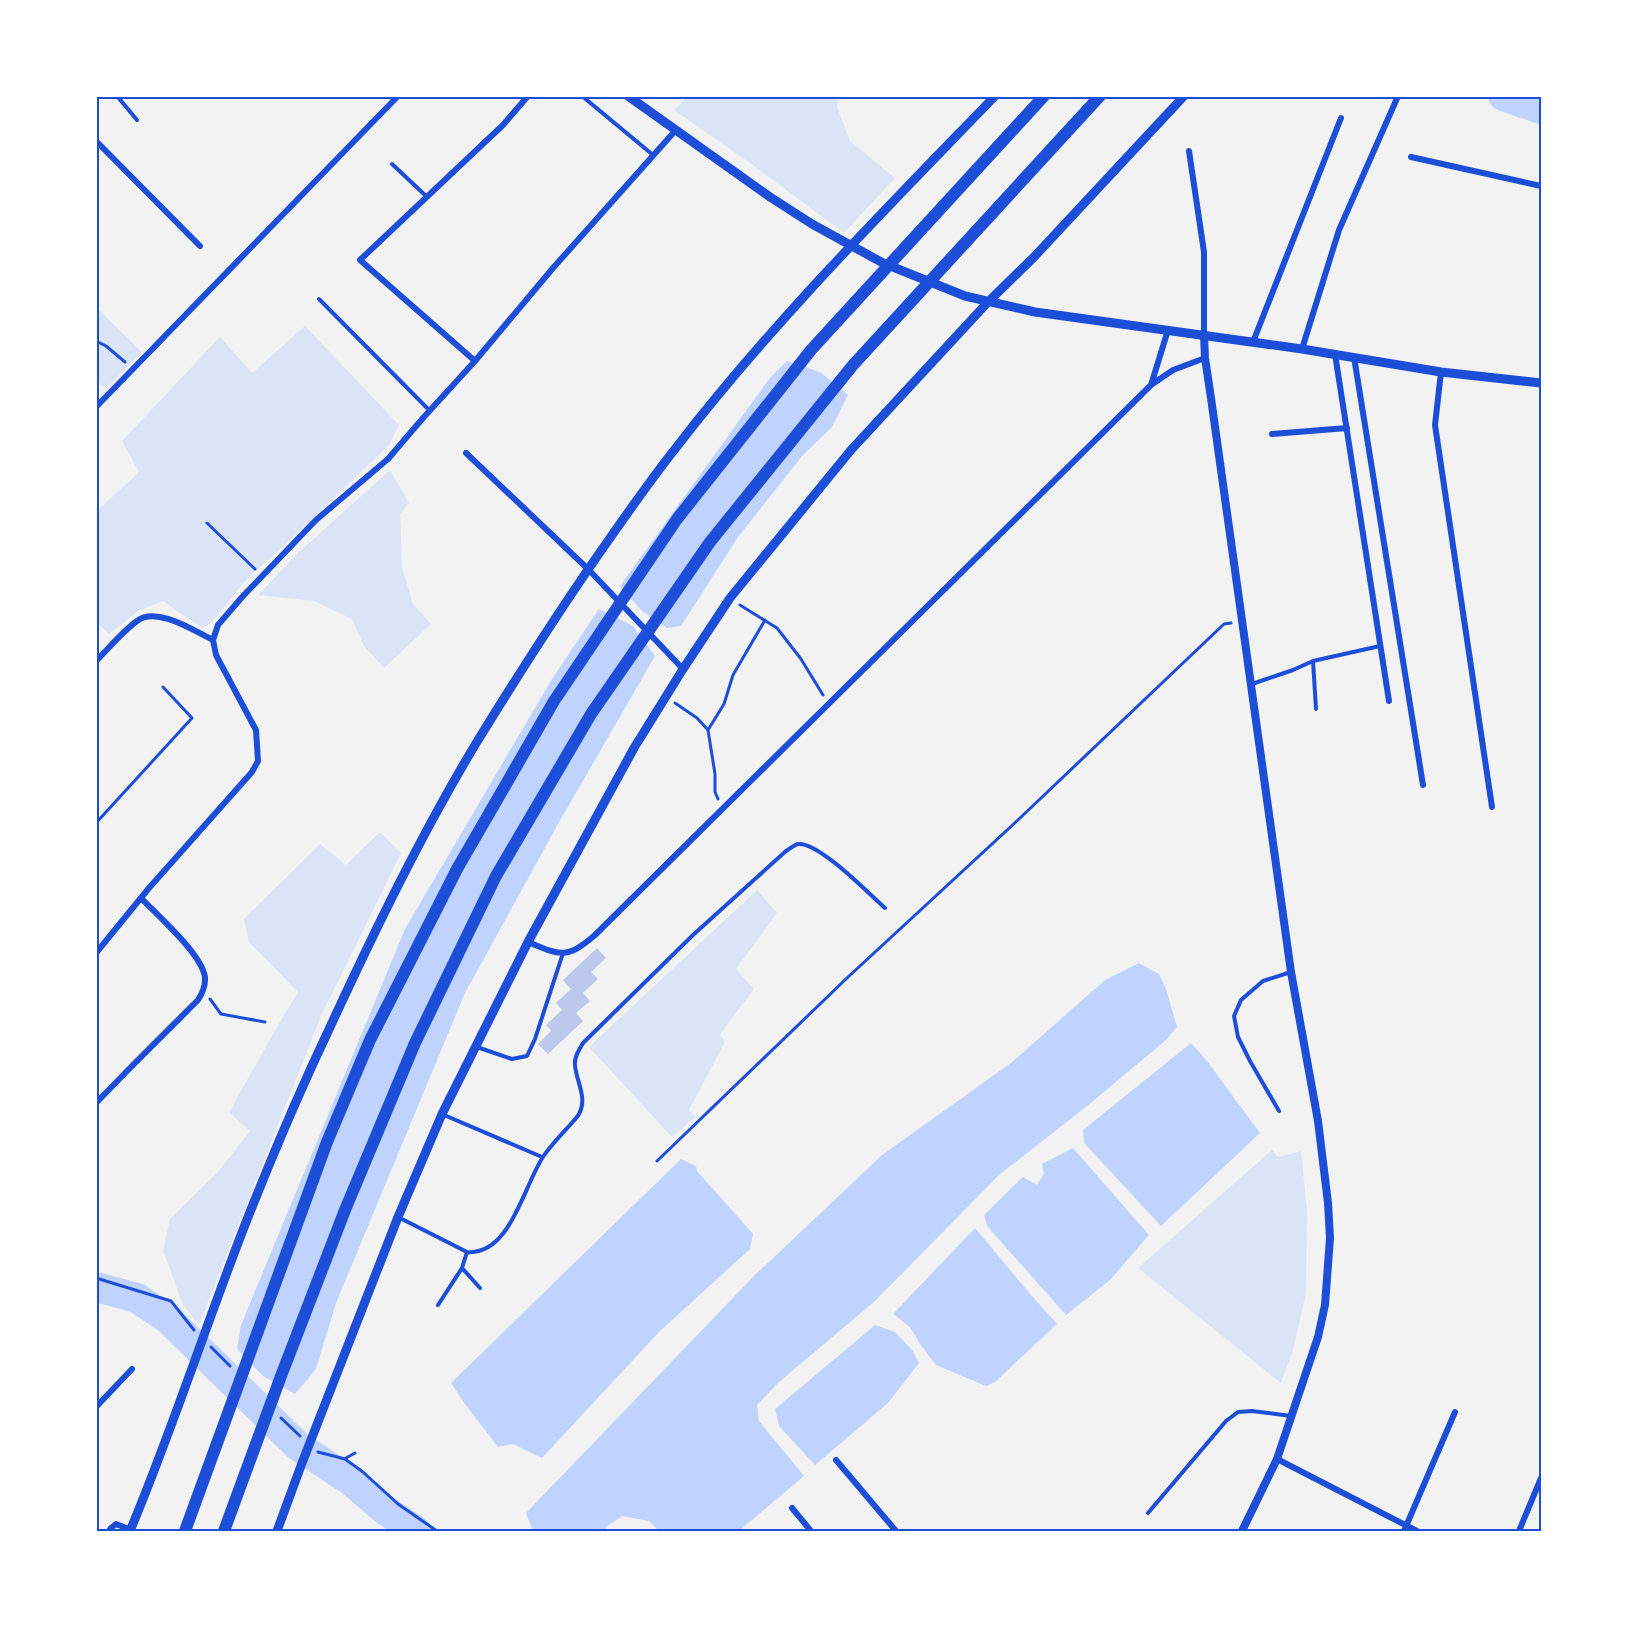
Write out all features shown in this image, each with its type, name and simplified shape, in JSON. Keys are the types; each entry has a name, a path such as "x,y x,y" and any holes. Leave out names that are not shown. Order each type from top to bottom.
{"highway":[{"path":"185,1531 327,1142 370,1040 457,868 554,701 677,519 811,350 1044,96"},
{"path":"224,1531 345,1210 415,1043 496,876 591,714 710,542 853,365 1100,96"}],"main road":[{"path":"628,96 770,197 851,246 883,263 964,296 1035,312 1302,349 1441,372 1541,383"},
{"path":"131,1530 249,1214 289,1118 374,935 415,853 473,748 588,569 681,440 746,362 851,246 995,96"},
{"path":"277,1531 398,1217 442,1114 528,942 633,748 730,598 851,450 1184,96"}],"street":[{"path":"96,407 398,96"},
{"path":"476,361 360,260 503,125 528,96"},
{"path":"1302,349 1339,230 1398,96"},
{"path":"1253,342 1341,118"},
{"path":"96,953 141,898 252,772 258,761 256,730 216,655 213,640 218,625 316,520 388,459 675,131"},
{"path":"96,141 200,246"},
{"path":"1189,151 1204,252 1205,358 1291,972 1318,1121 1330,1238 1325,1305 1318,1337 1277,1459 1242,1531"},
{"path":"1411,157 1541,186"},
{"path":"1151,385 1168,330"},
{"path":"1335,354 1389,701"},
{"path":"1354,357 1423,785"},
{"path":"528,942 553,952 573,952 595,935 1151,385 1173,370 1205,358"},
{"path":"1441,372 1435,425 1492,807"},
{"path":"1272,434 1347,428"},
{"path":"466,453 588,569 683,669"},
{"path":"96,661 139,619 151,615 168,618 213,640"},
{"path":"96,1103 198,1000 204,990 205,974 191,950 141,898"},
{"path":"96,1407 132,1369"},
{"path":"1405,1528 1455,1412"},
{"path":"1277,1459 1405,1528 1417,1531"},
{"path":"836,1460 896,1531"},
{"path":"1518,1531 1541,1478"},
{"path":"792,1508 811,1531"},
{"path":"109,1531 116,1524 131,1530"}],"lane":[{"path":"117,96 137,120"},
{"path":"582,96 653,155"},
{"path":"392,164 427,197"},
{"path":"320,299 430,411"},
{"path":"1251,684 1312,661 1380,646"},
{"path":"1312,661 1317,709"},
{"path":"398,1217 467,1252 475,1253 491,1246 506,1229 520,1205 542,1157 579,1114 583,1099 575,1064 576,1054 583,1044 693,935 786,851 797,844 810,846 827,856 885,908"},
{"path":"476,1046 512,1059 526,1056 535,1039 563,953"},
{"path":"1279,1111 1238,1037 1234,1016 1241,1000 1263,981 1291,972"},
{"path":"442,1114 542,1157"},
{"path":"438,1305 462,1268 467,1252"},
{"path":"462,1268 480,1288"},
{"path":"1148,1513 1226,1421 1238,1412 1252,1411 1291,1417"}],"path":[{"path":"96,341 106,346 133,369"},
{"path":"207,523 262,576"},
{"path":"730,598 777,628 801,659 829,705"},
{"path":"708,730 724,704 733,675 765,621"},
{"path":"657,1161 847,978 1019,819 1224,624 1242,621"},
{"path":"96,823 192,718 163,687"},
{"path":"666,697 697,718 708,730 715,774 715,792 723,809"},
{"path":"204,990 221,1014 265,1022"},
{"path":"345,1459 355,1453"}],"shaded area":[{"path":"688,96 838,96 837,107 850,141 895,178 844,233 674,110"},
{"path":"96,307 142,352 106,389 96,380"},
{"path":"305,326 399,425 389,445 246,580 211,623 202,628 163,601 138,611 109,634 96,622 96,512 139,472 122,441 220,337 252,373"},
{"path":"390,470 409,503 400,514 402,568 413,604 431,624 384,668 364,646 352,619 314,601 258,595 299,552"},
{"path":"380,832 401,853 321,1016 199,1325 183,1305 163,1250 170,1219 218,1172 250,1131 229,1112 298,992 249,942 244,919 320,844 346,865"},
{"path":"757,890 777,913 736,969 754,989 720,1034 725,1042 689,1110 695,1117 672,1137 589,1047"},
{"path":"1272,1150 1278,1157 1301,1151 1307,1209 1306,1293 1293,1350 1281,1383 1138,1268"}],"water":[{"path":"787,361 820,372 848,395 832,427 802,456 738,537 681,626 667,628 642,611 620,586 769,379"},
{"path":"599,609 633,626 655,656 558,824 465,993 336,1303 316,1369 295,1394 263,1376 237,1349 241,1325 405,929 552,679"},
{"path":"1139,963 1159,974 1166,989 1177,1027 1166,1040 999,1175 876,1300 778,1383 757,1405 759,1421 804,1476 739,1531 659,1531 649,1521 622,1516 606,1527 606,1531 537,1531 532,1529 526,1513 755,1275 882,1155 1011,1063 1105,980"},
{"path":"1191,1043 1260,1133 1161,1226 1084,1143 1083,1130"},
{"path":"1073,1148 1149,1235 1110,1280 1066,1315 987,1226 984,1215 1023,1177 1037,1185 1044,1174 1042,1164"},
{"path":"681,1159 696,1166 697,1171 753,1234 750,1249 660,1331 542,1458 513,1444 498,1447 451,1383"},
{"path":"975,1228 1057,1324 995,1382 986,1386 936,1365 910,1327 893,1314"},
{"path":"875,1325 895,1332 912,1350 919,1363 888,1403 815,1465 779,1426 775,1409"}],"building":[{"path":"597,948 606,958 591,972 598,979 583,993 590,1001 576,1013 583,1021 548,1054 538,1044 551,1031 546,1025 562,1010 556,1003 571,989 563,980"}],"waterway":[{"path":"1503,96 1541,109"},
{"path":"96,1287 137,1298 168,1319 298,1446 351,1481 385,1510 416,1531"}]}
